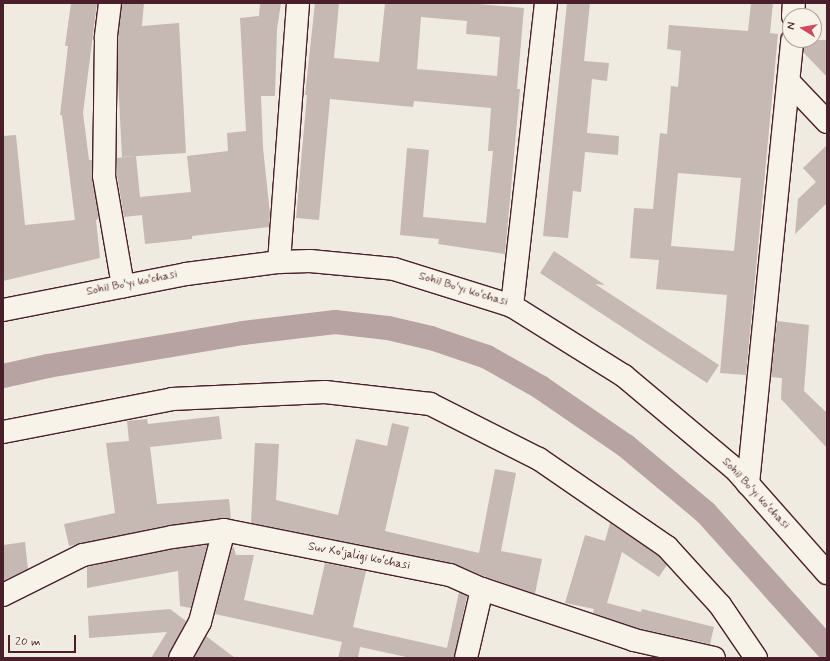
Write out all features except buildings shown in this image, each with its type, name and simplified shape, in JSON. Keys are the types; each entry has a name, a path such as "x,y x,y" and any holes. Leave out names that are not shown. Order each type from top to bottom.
{"street":[{"path":"110,3 106,38 104,176 123,286"},
{"path":"279,262 298,3"},
{"path":"512,306 546,3"},
{"path":"748,484 791,48"},
{"path":"789,82 827,122"},
{"name":"Sohil Boʻyi koʻchasi","path":"3,310 186,274 279,262 310,262 394,269 512,306 624,376 735,469 827,573"},
{"path":"3,432 172,399 325,392 430,404 539,459 667,548 720,605 756,658"},
{"path":"180,658 200,622 224,530"},
{"name":"Suv Xoʻjaligi koʻchasi","path":"3,595 83,555 172,537 224,530 450,575 482,589 634,640 714,658"},
{"path":"466,658 482,589"}],"waterway":[{"path":"3,376 48,366 243,333 335,322 388,328 431,338 487,357 540,387 626,446 706,513 827,648"}]}
